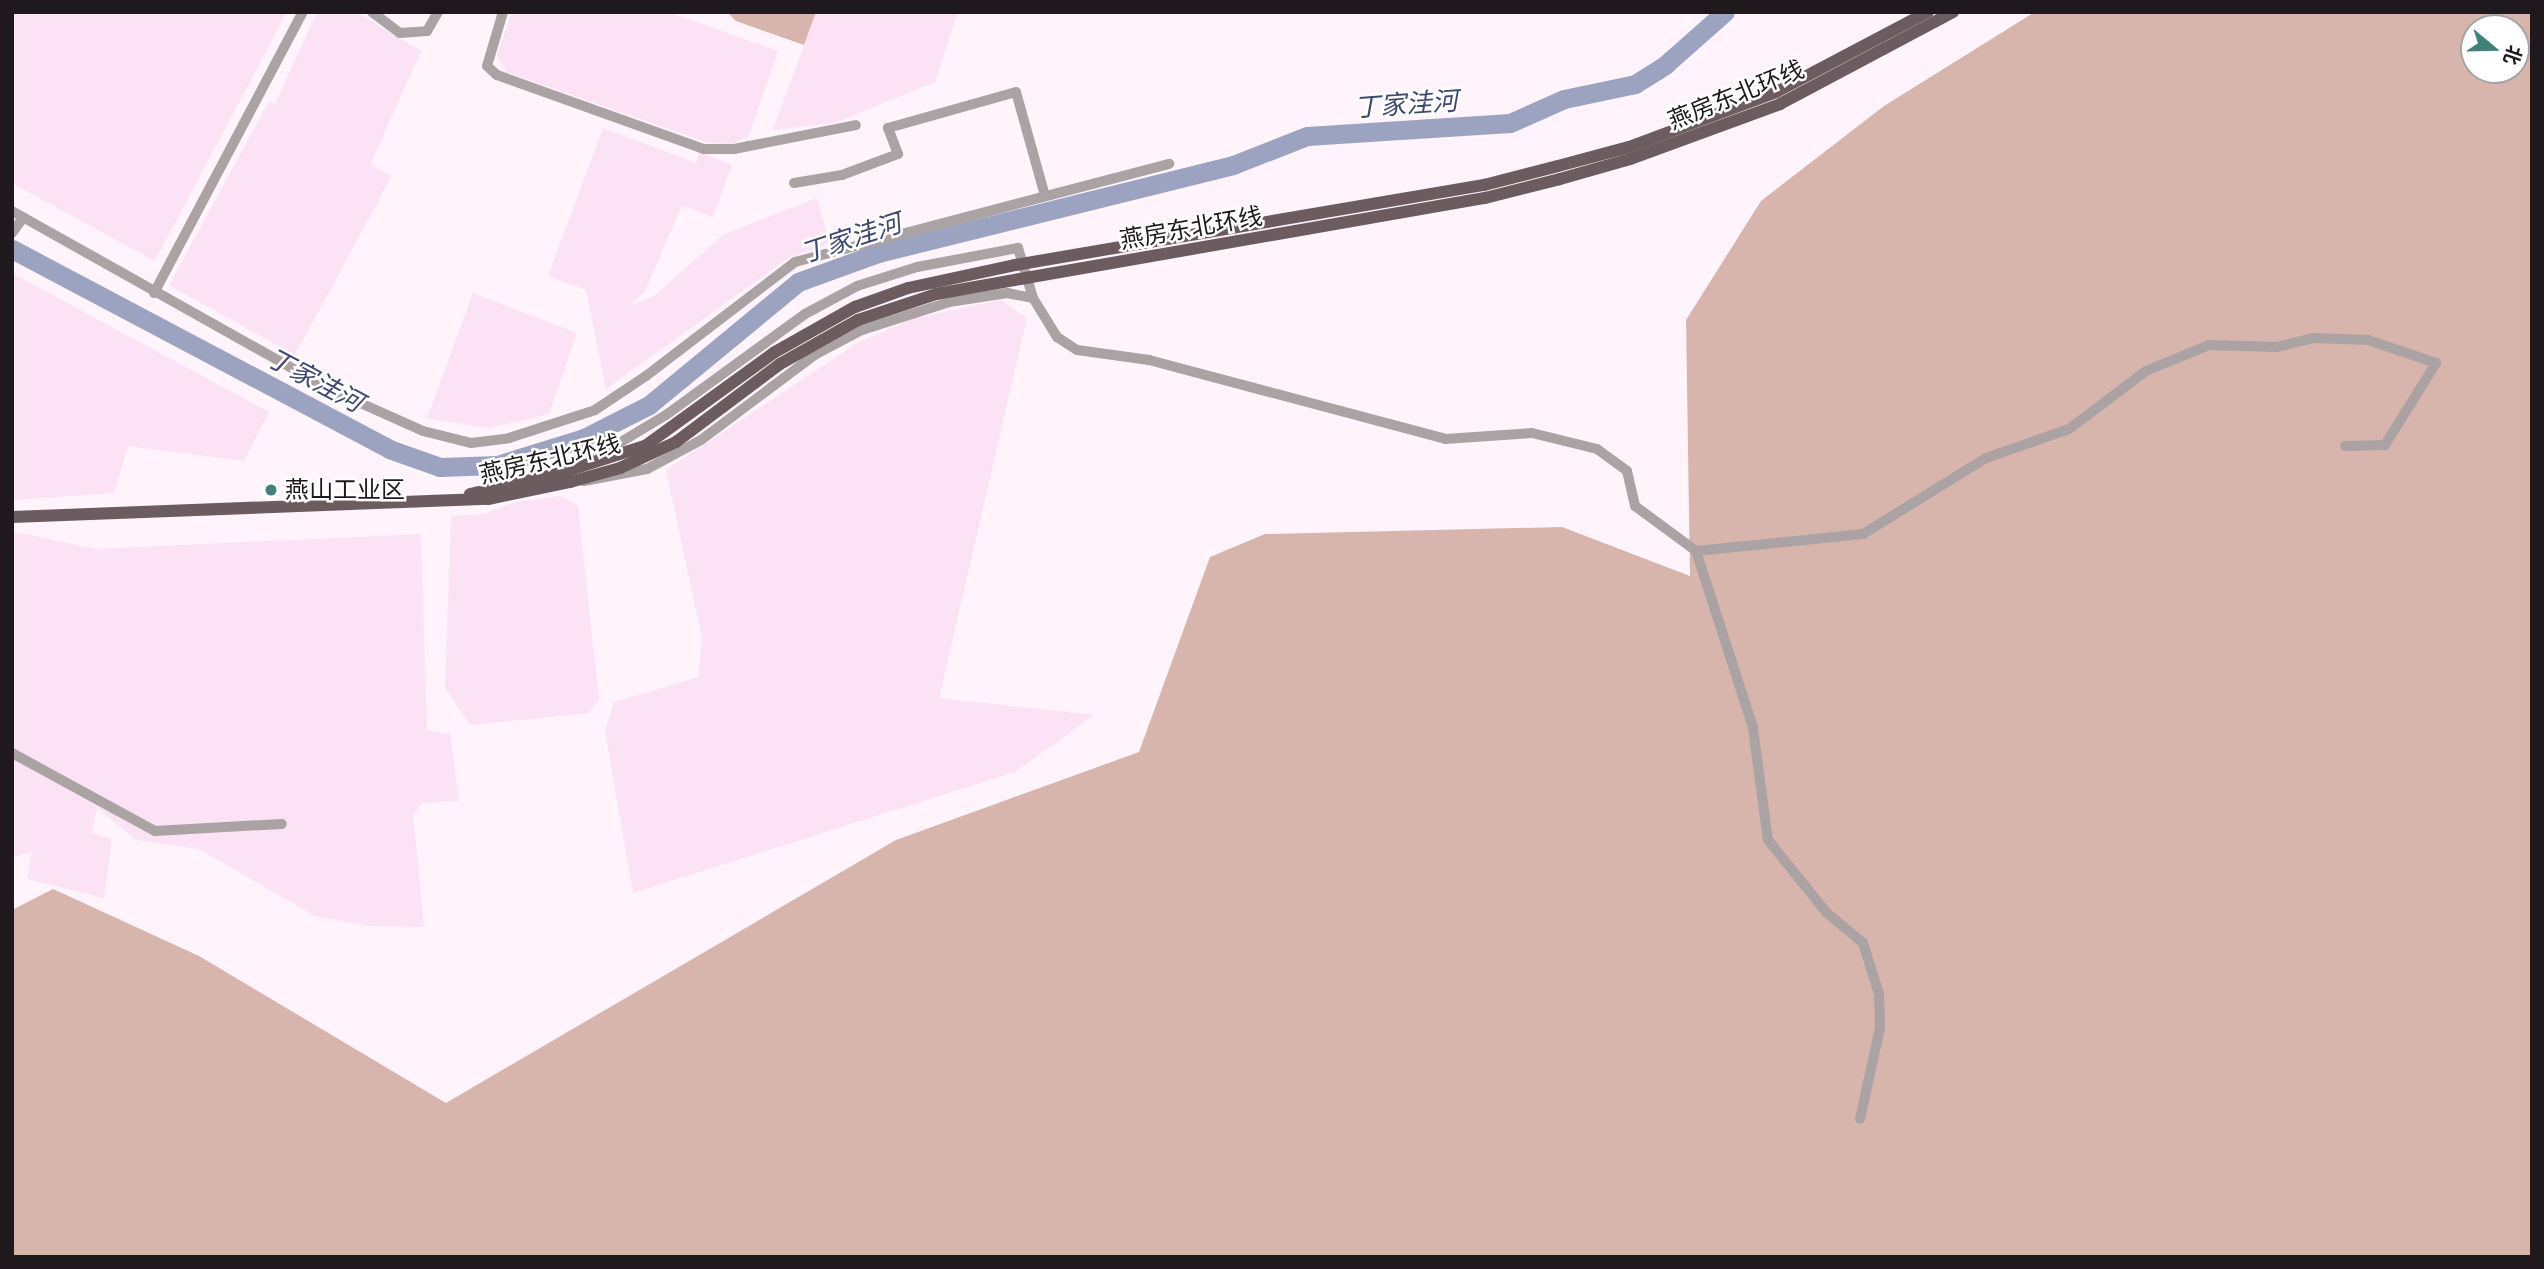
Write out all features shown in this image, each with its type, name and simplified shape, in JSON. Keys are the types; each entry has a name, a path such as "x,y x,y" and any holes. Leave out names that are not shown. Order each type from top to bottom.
{"main road":[{"name":"燕房东北环线","path":"450,498 557,474 654,442 775,352 855,307 908,288 1016,265 1484,185 1558,166 1629,146 1776,92 1928,12"},
{"name":"燕房东北环线","path":"12,517 450,498 488,499 570,482 620,468 676,442 780,364 858,320 927,296 1485,198 1560,179 1630,159 1780,104 1953,12"}],"street":[{"path":"154,293 303,12"},
{"path":"372,12 400,33 427,31 438,12"},
{"path":"503,12 487,66 497,75 704,149 734,149 856,125"},
{"path":"794,183 842,175 898,154 888,128 1016,92 1045,196"},
{"path":"12,233 18,216 328,389 423,430 471,443 509,438 595,410 646,376 794,262 1169,164"},
{"path":"557,474 626,442 805,314 857,286 917,267 1018,248 1032,298 1057,337 1077,350 1149,360 1445,439 1532,433 1597,449 1627,471 1635,506 1696,551 1753,728 1768,840 1827,913 1863,943 1879,994 1880,1028 1860,1119"},
{"path":"570,482 605,480 647,469 701,440 816,354 862,330 949,302 1007,293 1032,298"},
{"path":"1696,551 1863,534 1986,458 2069,429 2146,371 2209,345 2277,347 2313,338 2368,340 2436,363 2385,445 2345,446"},
{"path":"12,753 155,831 282,824"}],"shaded area":[{"path":"12,12 287,12 155,261 12,183"},
{"path":"317,12 356,12 421,51 371,163 391,177 295,355 169,285 269,101 275,104"},
{"path":"512,12 668,12 778,51 749,136 731,144 706,142 506,72 497,55"},
{"path":"727,12 816,12 804,45 736,21"},
{"path":"816,12 958,12 935,82 834,123 773,130"},
{"path":"2035,12 2532,12 2532,1257 12,1257 12,910 53,889 199,956 446,1103 896,840 1139,752 1210,557 1265,534 1562,527 1690,576 1686,320 1761,201 1884,106"},
{"path":"603,128 696,163 699,152 732,165 713,217 682,205 645,291 631,305 654,296 724,234 817,198 830,244 790,257 606,389 586,290 548,276"},
{"path":"12,273 269,412 244,461 128,446 114,493 12,500"},
{"path":"473,293 577,333 549,414 488,428 427,418"},
{"path":"1001,300 1027,318 939,698 1094,715 1015,772 633,893 605,731 614,702 698,677 702,638 666,470 857,343 915,318"},
{"path":"560,496 578,506 599,700 589,713 470,725 445,688 451,516 484,514 516,502"},
{"path":"21,533 96,549 421,534 427,730 450,734 459,801 422,803 413,815 424,927 368,926 315,916 199,849 136,840 97,808 92,833 112,839 104,898 27,879 32,851 12,858 12,534"}],"waterway":[{"name":"丁家洼河","path":"12,249 389,449 440,467 497,465 584,438 649,405 798,282 878,253 1233,165 1307,136 1510,123 1564,99 1635,84 1665,65 1725,12"}],"place":[{"name":"燕山工业区","path":"271,490"}]}
